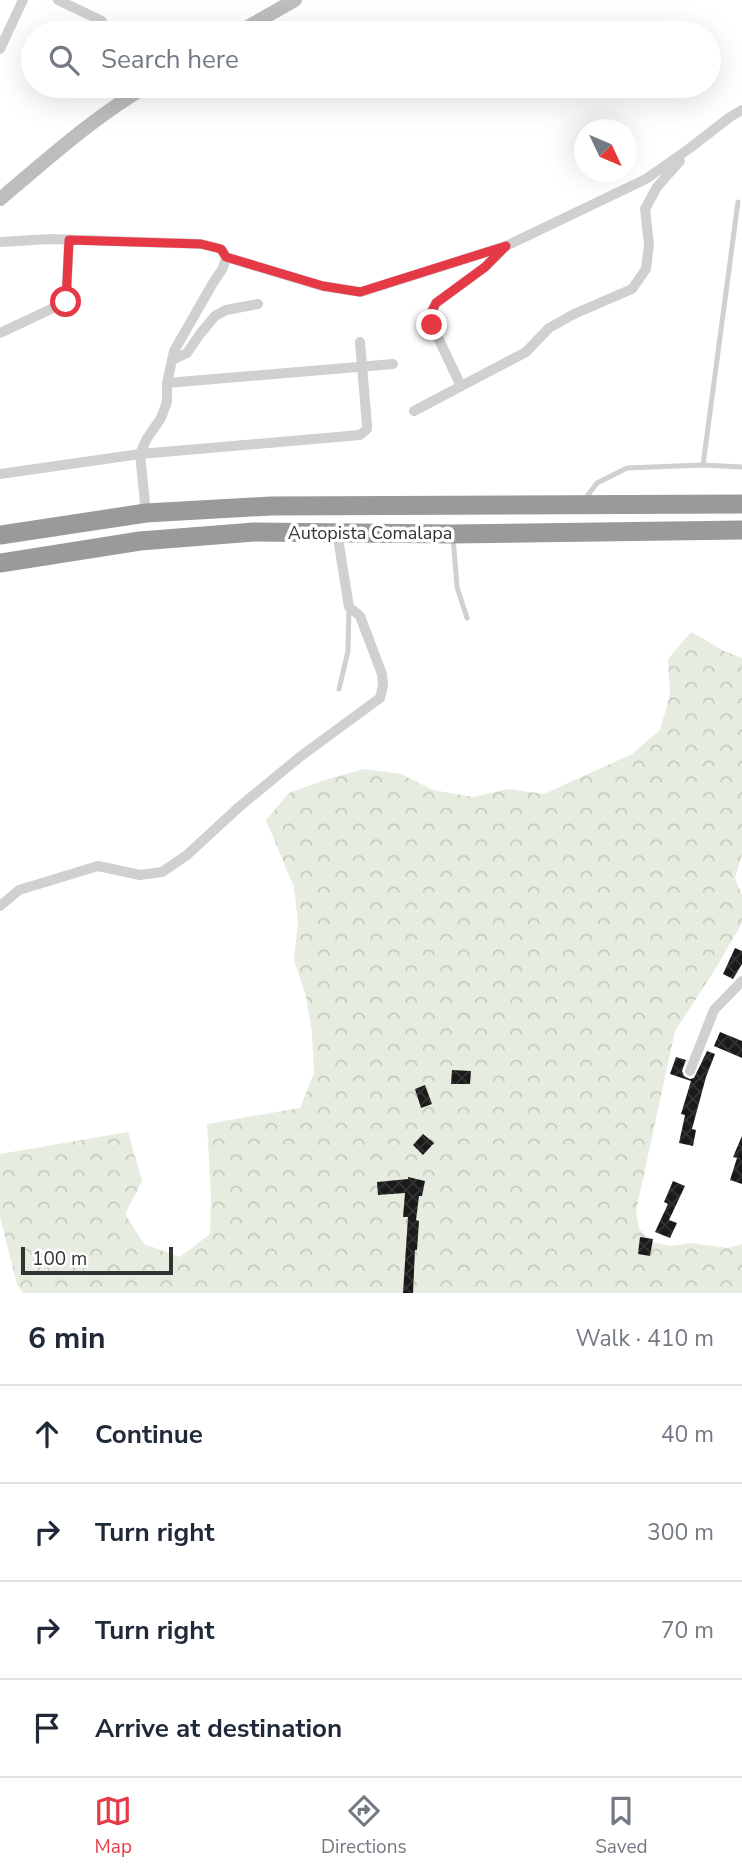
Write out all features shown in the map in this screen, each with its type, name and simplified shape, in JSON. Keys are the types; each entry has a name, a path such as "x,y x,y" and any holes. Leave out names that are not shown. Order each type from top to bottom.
{"highway":[{"name":"Autopista Comalapa","path":"0,535 146,513 271,506 742,505"},
{"name":"Autopista Comalapa","path":"0,563 140,541 254,533 453,534 742,530"}],"main road":[{"path":"258,21 295,0"},
{"path":"0,199 83,130 128,98"}],"street":[{"path":"1,46 23,0"},
{"path":"58,0 102,21"},
{"path":"0,242 69,240 201,244 221,249 226,257 323,286 360,292 506,246 646,179 742,110"},
{"path":"414,411 526,352 549,327 632,289 646,270 649,245 645,209 657,187 690,148"},
{"path":"0,333 66,302 69,240"},
{"path":"461,386 432,325 431,313 436,303 485,267 506,246"},
{"path":"146,513 140,454 167,402 167,383 174,351 223,268 226,257"},
{"path":"172,360 187,354 215,316 226,310 258,304"},
{"path":"0,474 140,454 360,435 367,429 367,425 360,342"},
{"path":"167,383 393,363"},
{"path":"0,906 19,890 98,866 140,875 162,872 187,855 239,807 302,756 380,698 382,674 360,616 349,607 337,532"},
{"path":"690,1071 714,1010 742,982"}],"lane":[{"path":"703,465 738,202"},
{"path":"580,506 597,483 626,468 703,465 742,467"},
{"path":"453,534 457,587 467,618"},
{"path":"339,689 348,651 349,607"}],"green space":[{"path":"691,632 742,658 742,855 735,878 742,895 742,923 675,1031 636,1211 639,1229 652,1242 671,1246 690,1243 728,1248 742,1244 742,1293 23,1293 17,1284 0,1217 0,1154 128,1132 142,1181 125,1214 144,1244 180,1257 210,1234 207,1124 300,1108 314,1073 312,1032 306,996 294,960 298,923 294,887 266,820 289,793 364,769 401,774 433,790 473,797 508,789 544,794 632,754 660,730 670,695 668,659"}],"building":[{"path":"735,948 742,951 742,964 733,979 723,974"},
{"path":"720,1032 742,1041 742,1058 714,1046"},
{"path":"707,1051 715,1054 692,1129 696,1130 693,1146 679,1143 685,1115 681,1114 691,1081 670,1074 676,1057 686,1060 682,1071 684,1076 694,1078"},
{"path":"452,1070 471,1071 470,1084 451,1084"},
{"path":"425,1085 432,1104 421,1108 415,1089"},
{"path":"423,1134 434,1143 423,1155 413,1145"},
{"path":"742,1136 742,1184 730,1180 737,1158 733,1157"},
{"path":"408,1177 425,1181 422,1196 419,1196 416,1220 419,1221 413,1293 403,1293 408,1217 403,1217 405,1193 378,1195 377,1182"},
{"path":"673,1181 685,1186 669,1220 677,1223 670,1238 655,1232 668,1204 664,1202"},
{"path":"640,1237 653,1239 650,1256 638,1254"}],"route":[{"path":"66,302 69,240 201,244 221,249 226,257 323,286 360,292 506,246 485,267 436,303 431,313 432,325"}]}
